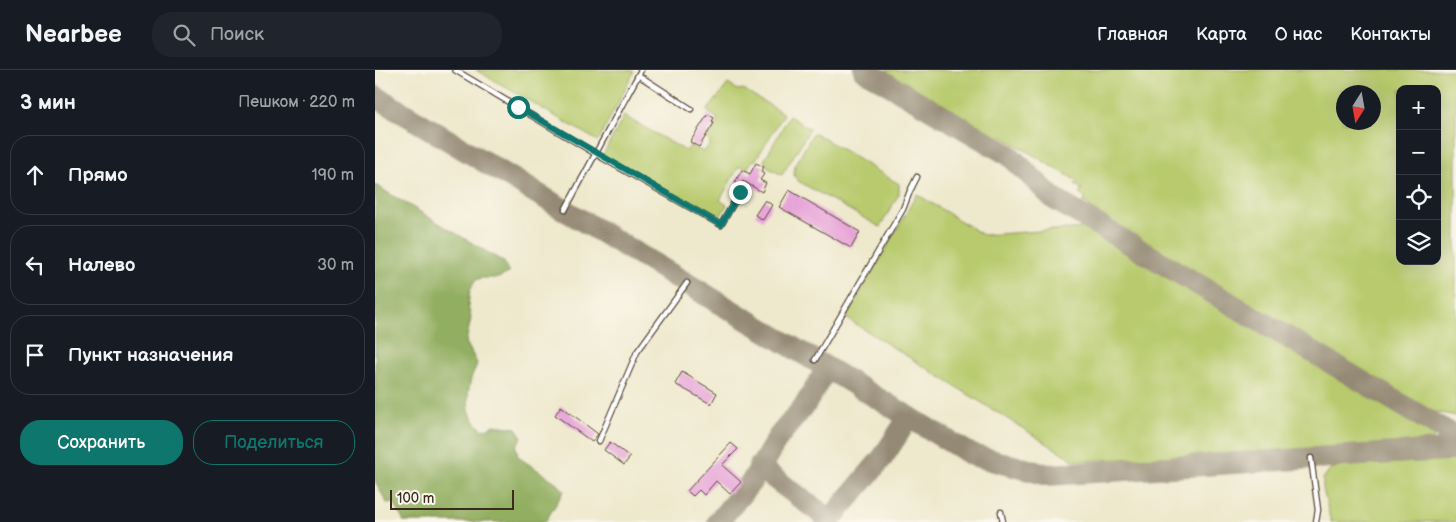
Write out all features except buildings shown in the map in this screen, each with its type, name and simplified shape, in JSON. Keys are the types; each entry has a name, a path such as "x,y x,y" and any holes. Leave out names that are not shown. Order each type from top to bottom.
{"lane":[{"path":"455,70 596,154 721,225 740,192"},
{"path":"565,210 641,70"},
{"path":"639,75 691,109"},
{"path":"815,360 903,209 917,177"},
{"path":"599,441 637,352 687,283"},
{"path":"1311,458 1318,510 1316,522"},
{"path":"1001,512 1003,522"}],"green space":[{"path":"476,70 631,70 634,72 598,141"},
{"path":"875,70 1456,70 1456,416 1431,411 1088,209 1090,206 1084,202 1086,198 1079,194 1082,189 1075,185 1077,181 1001,136 997,142"},
{"path":"728,84 738,90 743,89 784,114 755,161 753,160 747,169 739,166 720,200 727,205 718,220 603,155 624,116 686,151 690,146 704,152 711,142 698,133 700,130 710,136 716,125 717,118 707,111"},
{"path":"789,116 810,129 782,175 769,168 764,161"},
{"path":"815,133 899,184 899,194 880,227 798,181 794,175 795,165"},
{"path":"375,185 504,262 509,273 498,278 481,278 476,280 470,290 468,306 471,318 466,342 477,363 469,386 469,408 474,420 484,430 494,425 516,428 522,437 516,446 518,457 557,483 564,491 545,522 404,522 394,502 387,503 375,481"},
{"path":"917,194 983,235 1083,228 1435,434 1432,440 1422,444 1075,461 846,318"},
{"path":"1456,460 1456,522 1331,522 1323,489 1323,479 1330,469 1342,466"}],"taxiway":[{"path":"864,70 1009,155 1054,199 1456,437"},
{"path":"375,96 972,455 1048,475 1456,449"},
{"path":"718,522 752,481 779,436 805,405 827,368"},
{"path":"759,467 830,520 883,457 909,417"}],"route":[{"path":"518,107 606,160 721,225 740,192"}]}
